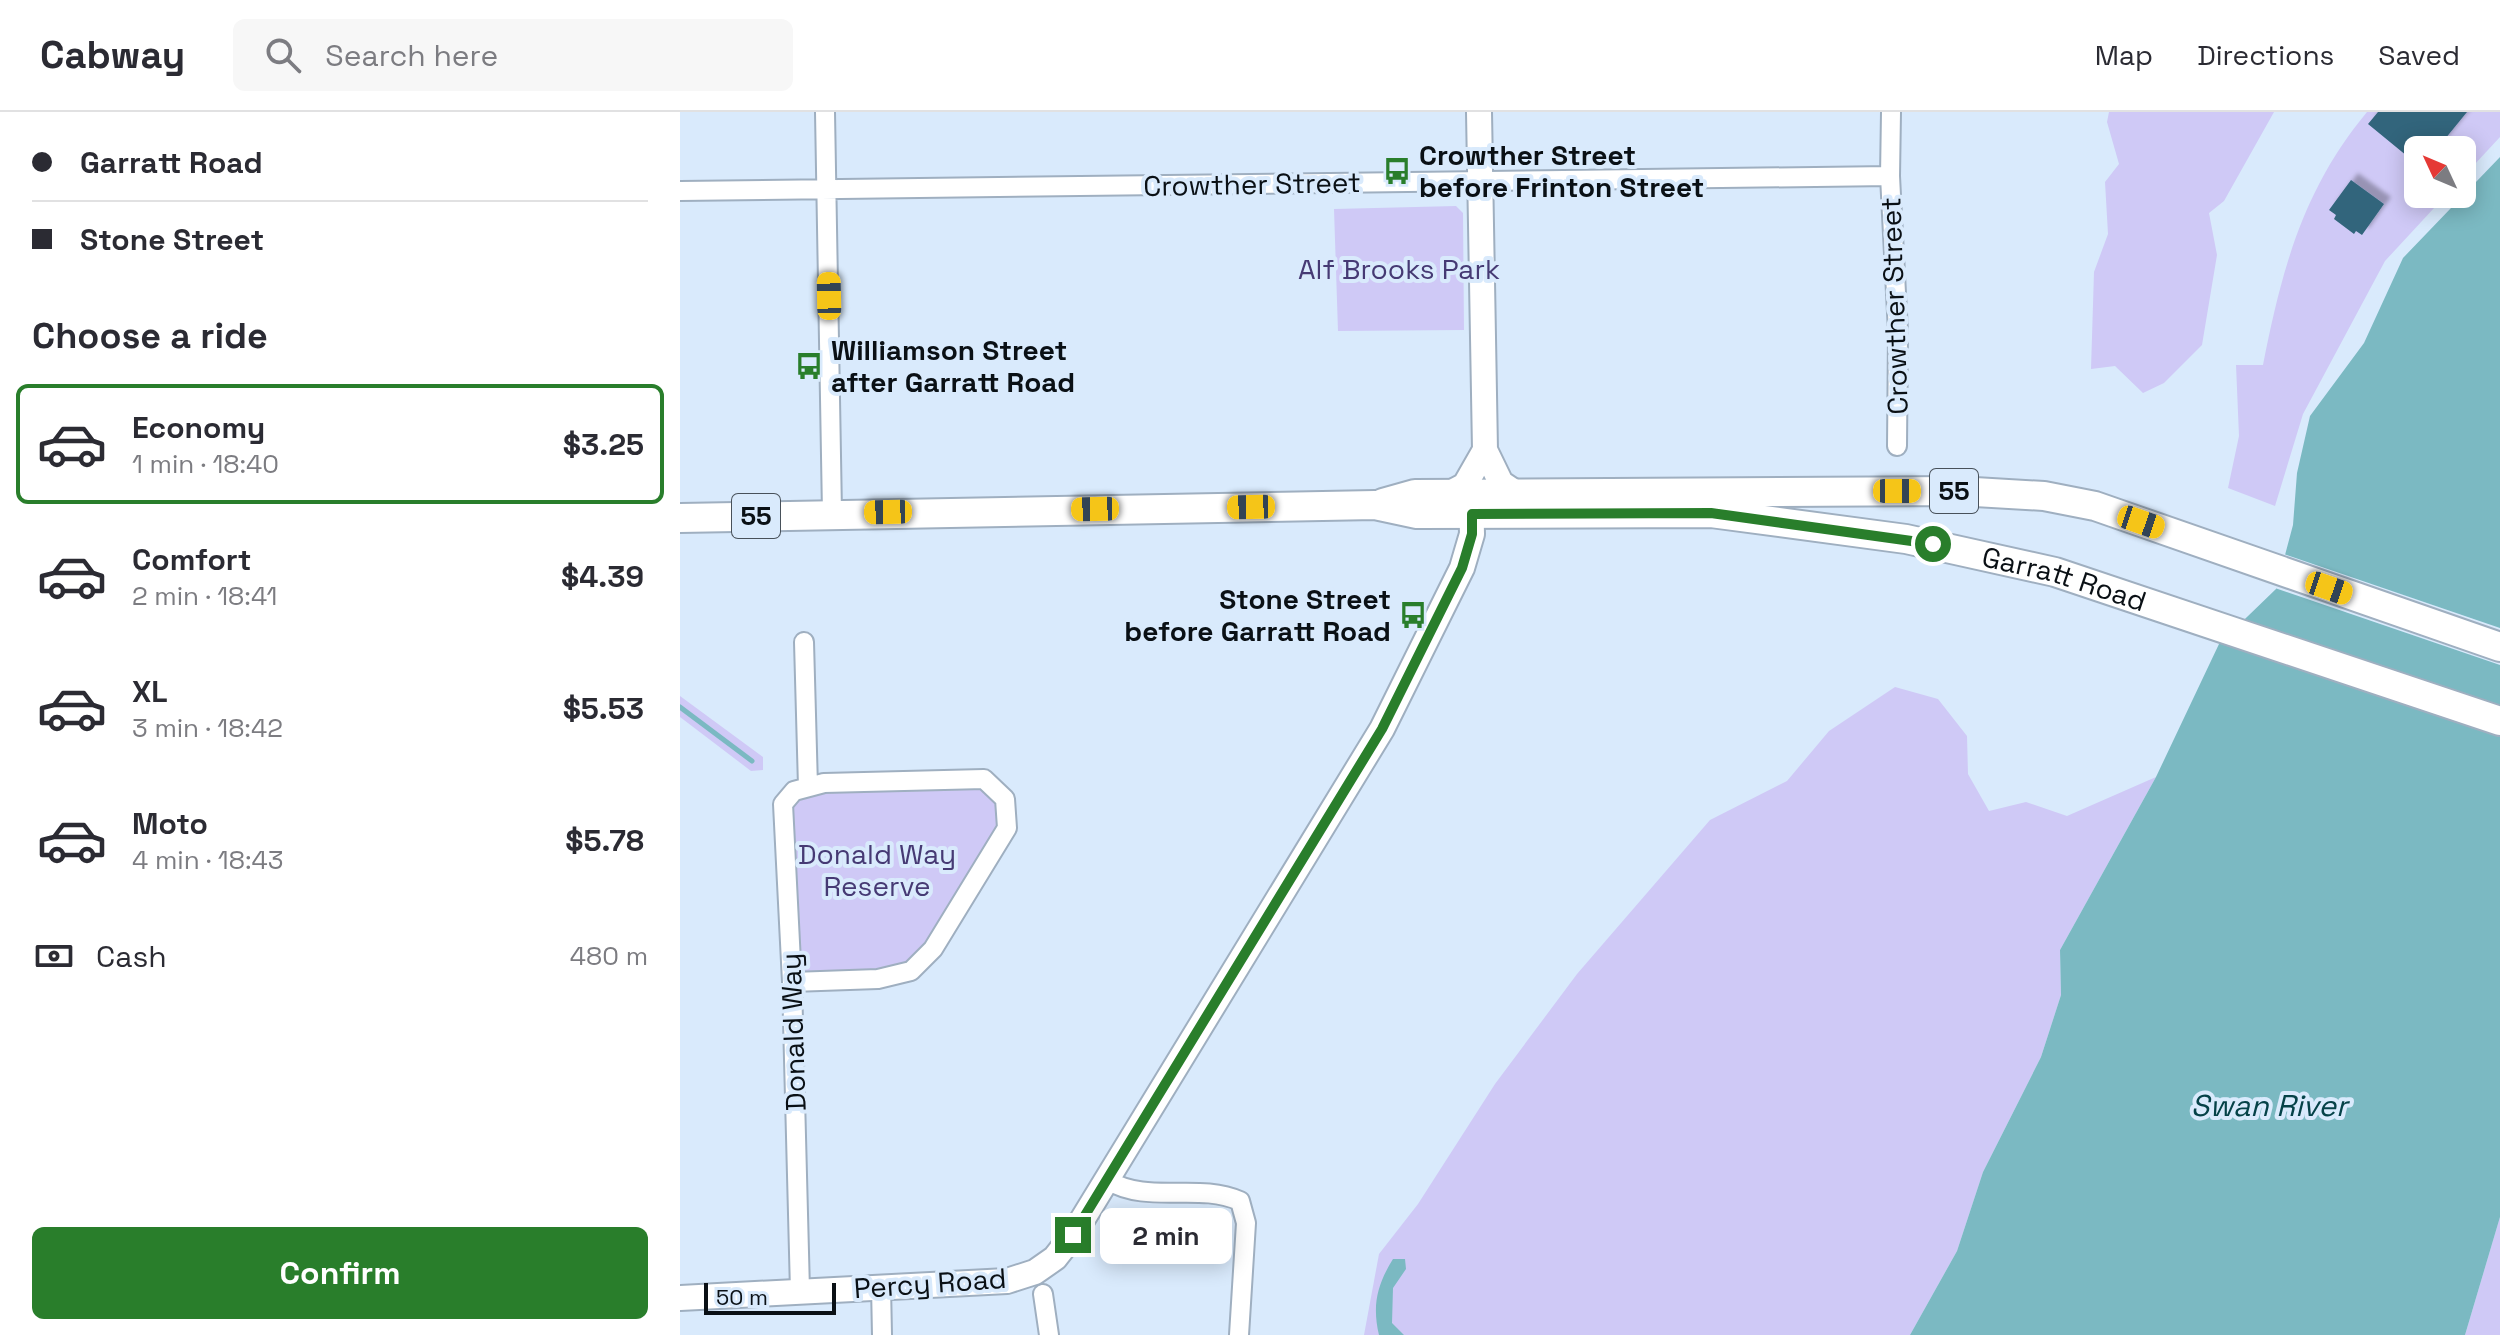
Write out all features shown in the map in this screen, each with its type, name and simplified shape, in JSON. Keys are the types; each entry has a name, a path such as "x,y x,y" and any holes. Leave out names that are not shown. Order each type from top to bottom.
{"main road":[{"name":"Garratt Road","path":"680,518 1375,505 1417,514 1463,501 1516,493 1958,491 2016,494 2095,506 2500,647"},
{"name":"Garratt Road","path":"1463,501 1711,513 1852,530 2000,558 2055,572 2500,721"}],"street":[{"path":"825,112 832,513"},
{"path":"1479,112 1485,450 1501,483 1516,493"},
{"path":"1890,176 1891,112"},
{"name":"Crowther Street","path":"680,191 1890,176 1898,332 1897,446"},
{"path":"1049,1335 1039,1283 1073,1235 1382,729 1462,568 1472,534 1463,501 1465,485 1485,450"},
{"path":"792,982 878,979 911,971 933,949 1007,828 1005,799 984,779 824,783 808,787 804,642"},
{"name":"Donald Way","path":"800,1291 792,982 783,804 794,791 808,787"},
{"path":"1107,1180 1136,1193 1220,1192 1240,1201 1246,1223 1239,1335"},
{"name":"Percy Road","path":"680,1298 881,1286 1007,1281 1039,1283"},
{"path":"881,1286 882,1335"}],"green space":[{"path":"2109,112 2274,112 2224,201 2209,213 2217,255 2202,345 2164,383 2143,393 2115,366 2091,369 2094,272 2108,234 2105,182 2119,164 2107,122"},
{"path":"2367,112 2500,112 2500,137 2476,163 2476,136 2404,136 2404,208 2434,208 2385,261 2303,414 2275,506 2228,488 2239,436 2236,365 2263,365 2278,296 2298,231 2326,171"},
{"name":"Alf Brooks Park","path":"1456,206 1463,213 1464,330 1338,331 1334,209"},
{"path":"1895,687 1938,699 1967,736 1968,774 1989,811 2026,802 2067,816 2156,777 2060,950 2061,995 2041,1057 1983,1172 1957,1251 1910,1335 1364,1335 1379,1254 1418,1204 1495,1084 1577,974 1710,820 1787,781 1829,731"},
{"path":"680,696 763,757 763,770 751,771 680,717"},
{"name":"Donald Way Reserve","path":"984,779 1007,828 933,949 878,979 796,988 783,804 794,791"},
{"path":"2500,1217 2500,1335 2465,1335"}],"water":[{"name":"Swan River","path":"2500,157 2500,1217 2465,1335 1910,1335 1957,1251 1983,1172 2041,1057 2061,995 2060,950 2156,777 2219,644 2276,589 2293,525 2297,473 2310,416 2364,343 2403,258 2451,208 2476,208 2476,182"},
{"path":"1393,1259 1405,1259 1406,1269 1393,1288 1392,1323 1404,1335 1379,1335 1377,1296"}],"pier":[{"path":"2281,553 2500,628 2500,665 2272,587"}],"building":[{"path":"2378,112 2467,112 2447,136 2404,136 2404,154 2368,124"},
{"path":"2351,180 2384,204 2362,235 2356,231 2354,234 2334,219 2336,215 2329,210"}],"waterway":[{"path":"680,707 752,761"}],"place":[{"name":"Crowther Street before Frinton Street","path":"1397,171"},
{"name":"Williamson Street after Garratt Road","path":"809,366"},
{"name":"Stone Street before Garratt Road","path":"1413,615"}],"route":[{"path":"1073,1235 1382,729 1462,568 1472,534 1472,514 1711,513 1852,530 1933,544"}]}
